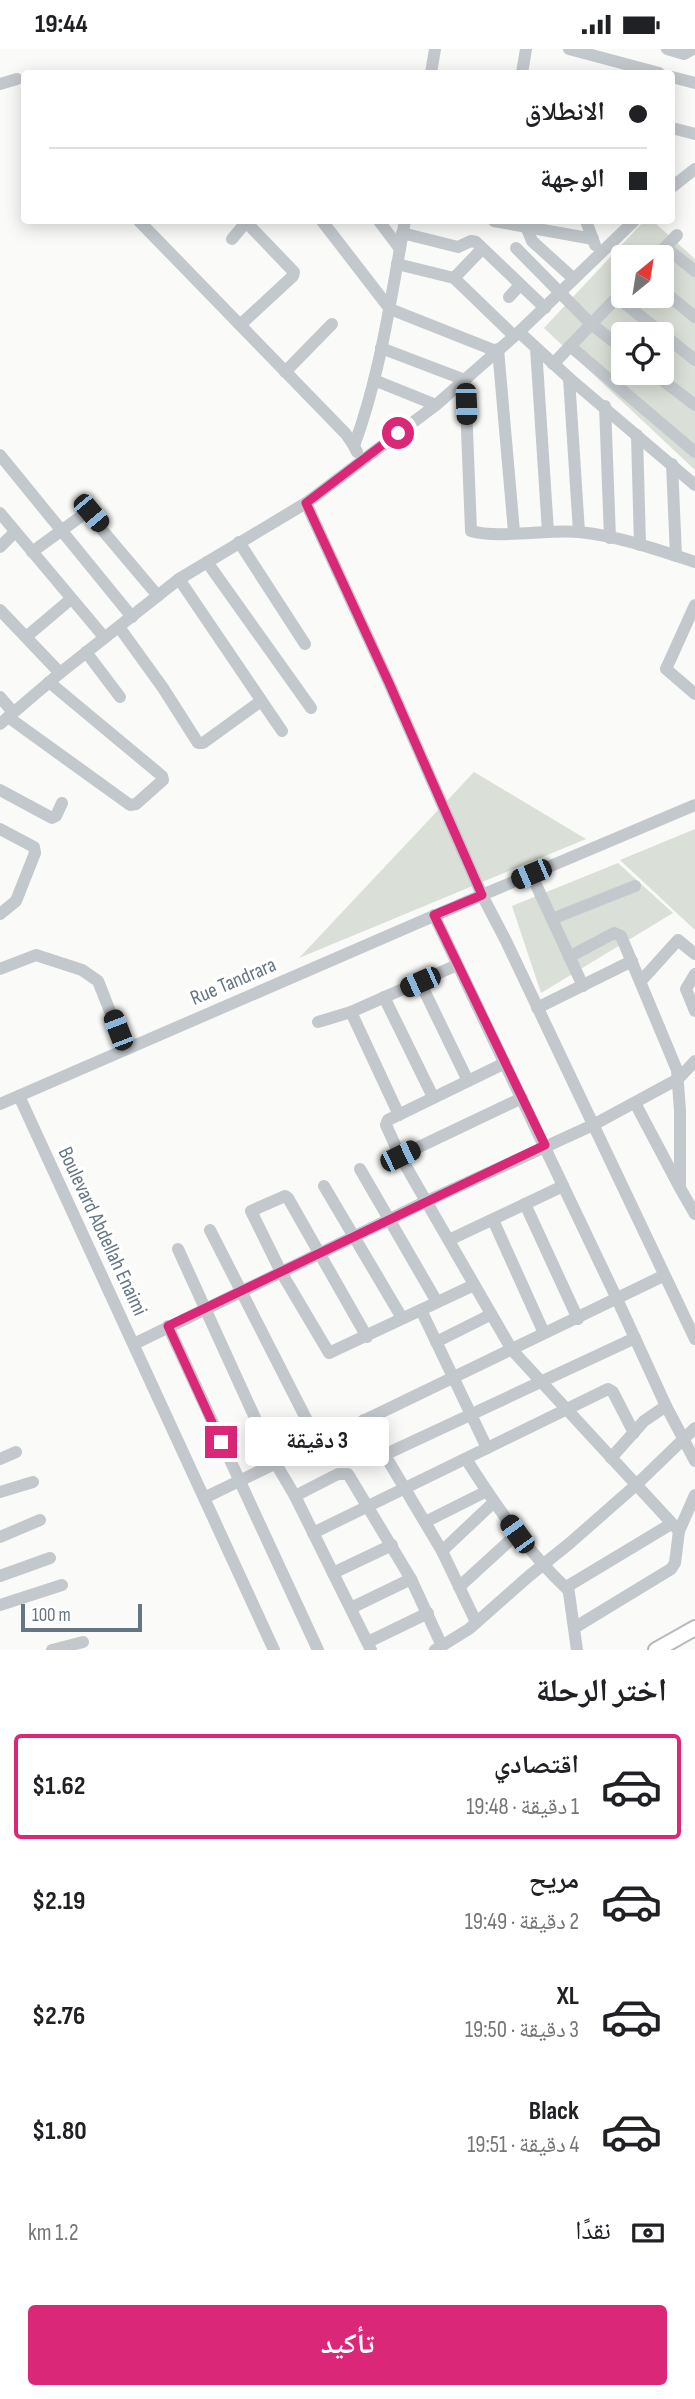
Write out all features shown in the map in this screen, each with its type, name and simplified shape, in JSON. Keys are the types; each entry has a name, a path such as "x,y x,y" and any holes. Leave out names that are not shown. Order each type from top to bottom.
{"main road":[{"path":"656,1650 695,1628"}],"street":[{"path":"434,70 435,49"},
{"path":"522,70 526,49"},
{"path":"569,49 648,70"},
{"path":"667,49 688,54 693,49"},
{"path":"675,78 695,83"},
{"path":"0,85 17,79"},
{"path":"675,129 695,134"},
{"path":"675,185 695,169"},
{"path":"142,224 346,434 360,462"},
{"path":"232,239 244,224"},
{"path":"240,325 293,276 294,272 249,224"},
{"path":"324,224 390,309 497,350"},
{"path":"381,224 400,249"},
{"path":"514,224 593,239"},
{"path":"587,224 598,255"},
{"path":"7,717 179,579 306,503 436,405 545,308 631,224"},
{"path":"526,226 532,241 574,279"},
{"path":"354,446 374,380 404,227 458,247 474,241 545,308"},
{"path":"667,245 677,235"},
{"path":"516,248 590,323 611,340"},
{"path":"454,278 482,249"},
{"path":"674,260 695,271"},
{"path":"397,264 454,278 695,485"},
{"path":"509,297 520,285"},
{"path":"674,300 695,317"},
{"path":"553,363 611,303"},
{"path":"636,308 695,360"},
{"path":"285,372 332,324"},
{"path":"570,346 695,452"},
{"path":"381,348 465,380"},
{"path":"536,348 548,532"},
{"path":"497,350 514,532"},
{"path":"569,378 579,532"},
{"path":"374,380 436,405"},
{"path":"465,380 471,531 579,532 640,545 695,562"},
{"path":"669,385 695,405"},
{"path":"604,406 610,538"},
{"path":"637,435 640,545"},
{"path":"0,455 132,617"},
{"path":"672,464 676,556"},
{"path":"306,503 482,895 695,1339"},
{"path":"0,513 104,637"},
{"path":"32,552 84,513 91,513 158,596"},
{"path":"0,547 15,531"},
{"path":"239,542 304,644"},
{"path":"207,562 311,708"},
{"path":"179,579 282,731"},
{"path":"26,637 71,599"},
{"path":"695,605 666,669 695,694"},
{"path":"0,610 60,673"},
{"path":"118,627 163,688 198,743 203,743 261,701"},
{"path":"86,652 120,697"},
{"path":"0,697 7,717 130,805 136,804 163,780 162,776 49,682"},
{"path":"0,790 52,818 56,816 62,803"},
{"name":"Rue Tandrara","path":"0,1104 434,915 695,805"},
{"path":"0,829 34,847 35,853 16,901 0,914"},
{"path":"531,874 583,986"},
{"path":"552,919 635,885"},
{"path":"434,915 545,1145 666,1406 695,1461"},
{"path":"569,957 618,933 632,961 673,1058 678,1079 680,1188"},
{"path":"640,981 678,940 695,954"},
{"path":"0,969 36,955 90,975 98,981 104,992 125,1049"},
{"path":"537,1008 632,961"},
{"path":"318,1022 351,1012 457,965"},
{"path":"695,974 686,989 695,1011"},
{"path":"420,982 468,1081"},
{"path":"384,997 433,1097"},
{"path":"351,1012 399,1115"},
{"path":"134,1343 427,1201 593,1125 678,1079 695,1061"},
{"path":"505,1063 388,1120 386,1125 400,1156 512,1350 675,1528"},
{"name":"Boulevard Abdellah Enaimi","path":"19,1096 206,1497 274,1650"},
{"path":"400,1156 522,1098"},
{"path":"635,1103 695,1214"},
{"path":"360,1169 437,1301"},
{"path":"324,1185 402,1318"},
{"path":"449,1240 563,1186"},
{"path":"367,1337 286,1196 253,1210 251,1214 281,1272 329,1353 367,1337 474,1285"},
{"path":"525,1204 578,1318"},
{"path":"493,1220 544,1333"},
{"path":"210,1230 319,1444"},
{"path":"178,1249 276,1464 295,1496 369,1646 428,1613"},
{"path":"206,1497 663,1276"},
{"path":"421,1310 487,1448"},
{"path":"436,1342 490,1315"},
{"path":"168,1326 318,1650"},
{"path":"384,1455 635,1338"},
{"path":"313,1533 610,1388 634,1433"},
{"path":"611,1458 644,1421 666,1406"},
{"path":"364,1420 442,1551 476,1622"},
{"path":"295,1496 342,1472 348,1474 411,1579 428,1613 439,1648 476,1622 543,1566 636,1485 695,1428"},
{"path":"0,1459 16,1452"},
{"path":"466,1459 517,1534 543,1566 567,1589 577,1650"},
{"path":"0,1492 33,1482"},
{"path":"574,1628 668,1571 675,1563 675,1528 695,1495"},
{"path":"425,1521 491,1497"},
{"path":"442,1551 491,1497"},
{"path":"0,1537 40,1520"},
{"path":"567,1589 573,1581 675,1528"},
{"path":"459,1587 517,1534"},
{"path":"333,1573 392,1545"},
{"path":"0,1576 50,1557"},
{"path":"351,1608 411,1579"},
{"path":"0,1605 62,1585"},
{"path":"51,1650 83,1642"}],"shaded area":[{"path":"641,224 656,224 695,259 695,470 544,328 611,256 611,308 674,308 674,245 622,245"},
{"path":"474,772 586,839 299,958"},
{"path":"695,829 695,930 620,860"},
{"path":"618,863 673,913 541,993 512,906"}],"route":[{"path":"221,1442 168,1326 545,1145 434,915 482,895 306,503 398,433"}]}
